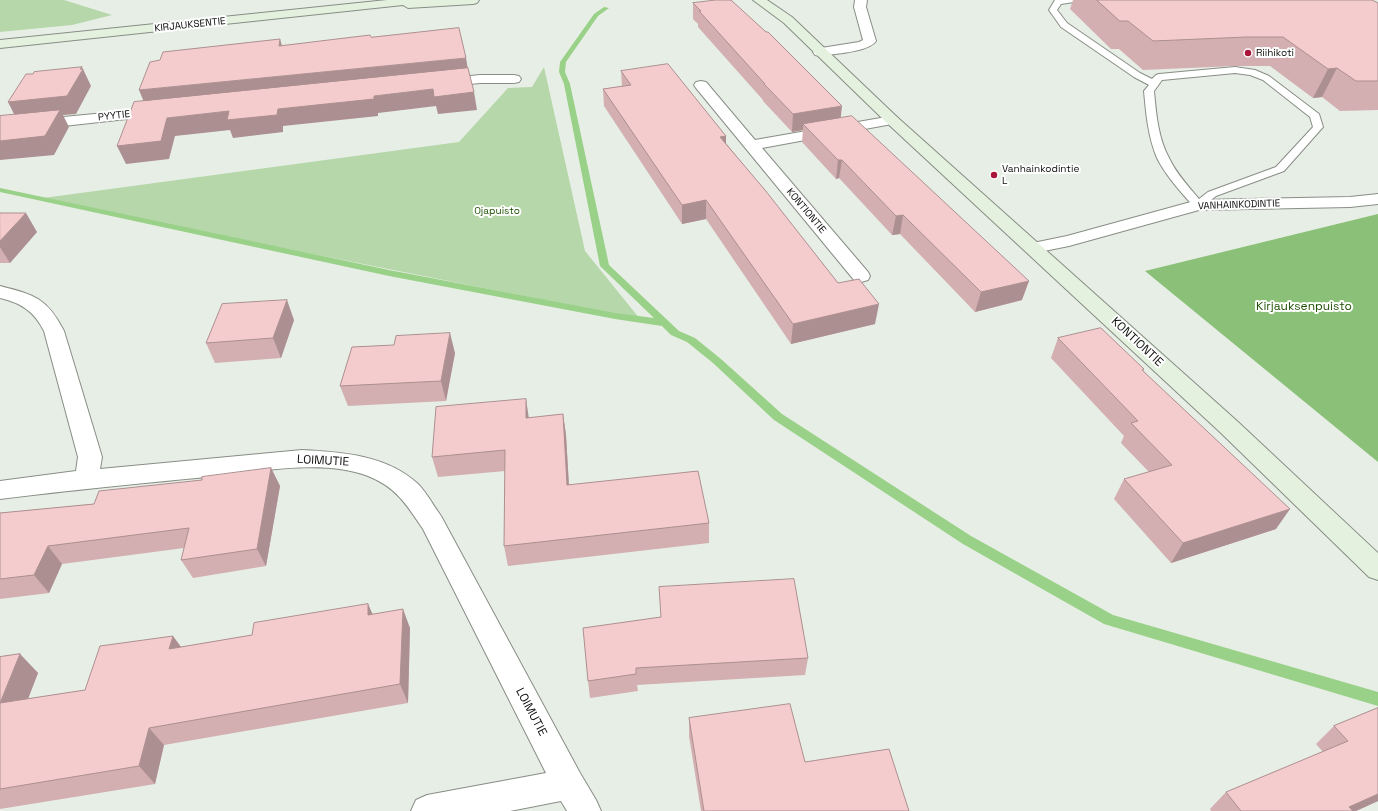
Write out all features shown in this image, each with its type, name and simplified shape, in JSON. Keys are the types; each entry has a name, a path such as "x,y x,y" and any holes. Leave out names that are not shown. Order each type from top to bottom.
{"street":[{"name":"KIRJAUKSENTIE","path":"0,44 421,0"},
{"name":"KIRJAUKSENTIE","path":"380,5 473,0"},
{"name":"KONTIONTIE","path":"760,0 788,20 892,120 1229,427 1378,569"},
{"name":"KONTIONTIE","path":"776,0 788,20"},
{"path":"820,52 863,45 870,41 860,6 861,0"},
{"path":"424,85 480,79 514,79"},
{"name":"KONTIONTIE","path":"701,85 861,276"},
{"name":"PYYTIE","path":"0,128 173,110"},
{"path":"750,145 892,120"},
{"name":"VANHAINKODINTIE","path":"1034,248 1069,241 1198,205 1350,202 1378,199"},
{"path":"0,292 34,303 47,316 54,331 90,457 87,479"},
{"name":"LOIMUTIE","path":"0,490 87,479 302,458 366,465 393,477 410,491 432,523 569,784 585,811"},
{"path":"427,811 569,784"}],"lane":[{"path":"1071,0 1058,2 1053,10 1064,26 1137,75 1154,84"},
{"path":"1235,70 1252,72 1266,78 1314,116 1318,127 1280,169 1212,194 1198,205 1179,182 1163,157 1151,116 1149,91 1159,77 1235,70"}],"green space":[{"path":"0,0 64,0 112,15 72,25 0,32"},
{"name":"Ojapuisto","path":"544,67 585,251 640,319 36,199 459,142 508,88 532,87"},
{"name":"Kirjauksenpuisto","path":"1378,214 1378,462 1145,271"}],"building":[{"path":"731,0 766,32 768,32 842,106 793,114 764,84 693,3"},
{"path":"1097,0 1372,0 1378,3 1378,81 1356,81 1337,68 1328,69 1283,37 1153,41 1128,21 1120,21"},
{"path":"459,28 466,58 139,90 150,62 160,60 163,52 280,39 279,46 370,35 371,37"},
{"path":"668,64 726,136 720,137 765,190 838,283 859,279 879,304 793,324 706,200 682,205 603,89 631,85 621,71"},
{"path":"82,67 80,69 83,69 67,96 8,102 26,74"},
{"path":"468,68 474,92 434,97 433,89 374,96 374,99 278,109 277,115 227,120 229,111 167,118 161,141 117,146 134,102"},
{"path":"60,110 45,136 0,141 0,116"},
{"path":"852,116 1029,281 981,292 903,215 896,216 842,160 838,160 803,124"},
{"path":"0,213 26,213 0,241"},
{"path":"287,300 273,338 206,343 222,304"},
{"path":"1101,328 1144,369 1142,370 1290,509 1183,543 1124,479 1172,465 1131,423 1138,421 1058,338"},
{"path":"450,333 441,381 340,386 352,347 394,345 396,336"},
{"path":"526,399 526,418 563,414 567,485 698,471 709,523 504,546 505,450 432,457 436,407"},
{"path":"271,468 257,549 181,560 189,528 48,546 34,575 0,579 0,513 94,504 99,491 202,480 202,477"},
{"path":"794,579 808,658 636,668 636,674 588,681 583,628 661,617 659,587"},
{"path":"368,604 368,615 403,609 400,684 149,728 139,766 0,789 0,703 85,690 100,646 173,636 169,649 252,635 254,623"},
{"path":"20,654 0,703 0,657"},
{"path":"790,704 805,762 889,749 909,811 704,811 689,718"},
{"path":"1378,708 1378,794 1349,807 1353,811 1241,811 1226,792 1348,741 1334,726"}],"waterway":[{"path":"606,8 596,15 563,62 562,72 567,84 605,266 675,333 691,340 717,361 778,417 967,540 1109,620 1378,699"},
{"path":"0,190 389,273 615,316 664,323"}],"place":[{"name":"Riihikoti","path":"1248,53"},
{"name":"Vanhainkodintie L","path":"994,175"}]}
